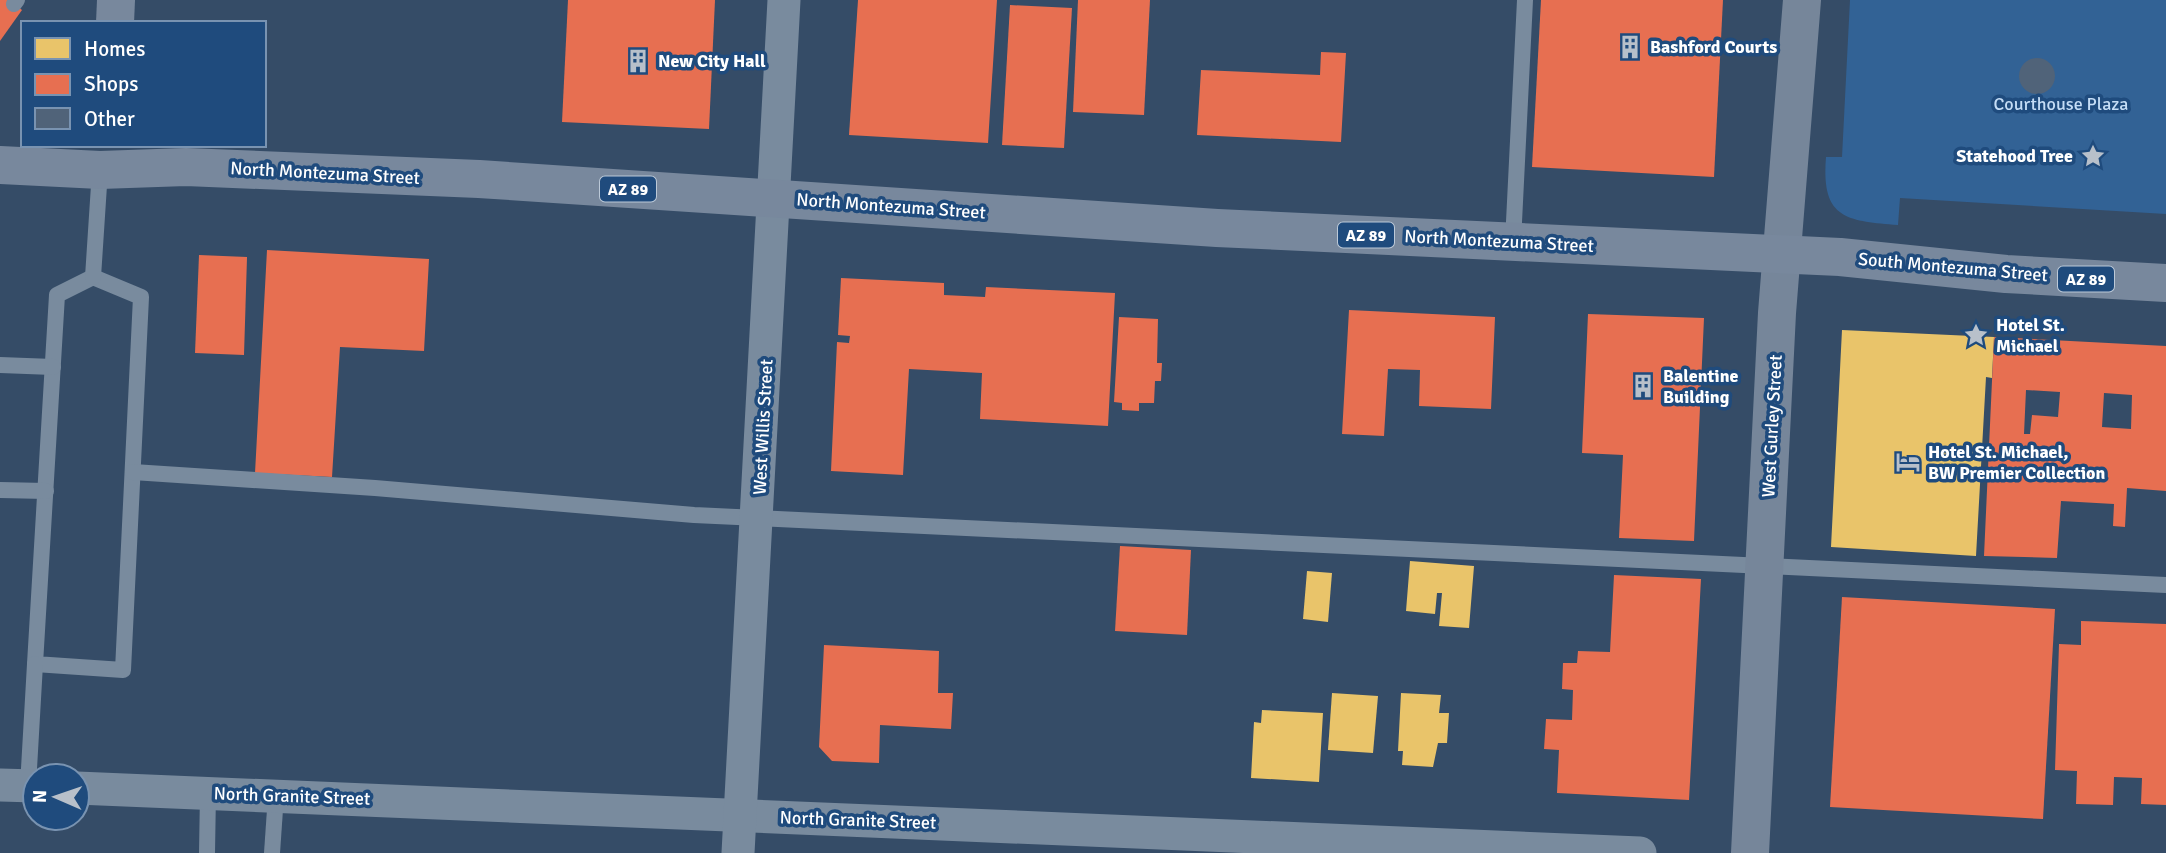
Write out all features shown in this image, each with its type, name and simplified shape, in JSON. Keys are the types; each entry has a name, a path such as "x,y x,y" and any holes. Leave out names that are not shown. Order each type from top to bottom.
{"main road":[{"path":"115,21 116,0"},
{"name":"West Gurley Street","path":"1751,853 1782,254 1802,0"},
{"name":"North Montezuma Street","path":"0,165 102,157 186,167 479,179 1217,228 1782,254"},
{"name":"South Montezuma Street","path":"1782,254 1840,257 2006,274 2166,283"}],"street":[{"name":"West Willis Street","path":"738,853 784,0"},
{"name":"North Granite Street","path":"91,789 740,815 1239,844 1640,853"}],"lane":[{"path":"1513,243 1525,0"},
{"path":"93,277 102,157"},
{"path":"24,762 35,664 57,295 93,277"},
{"path":"35,664 123,670 141,298 93,277"},
{"path":"0,365 52,367"},
{"path":"133,472 758,519 1765,564 2166,585"},
{"path":"0,490 46,491"},
{"path":"206,853 208,793"},
{"path":"272,853 276,795"}],"green space":[{"name":"Courthouse Plaza","path":"1850,0 2166,0 2166,214 1900,198 1898,225 1864,221 1840,212 1828,193 1825,177 1826,157 1842,157"}],"building: Homes":[{"name":"Hotel St. Michael, BW Premier Collection","path":"1842,330 1994,337 1992,378 1986,377 1976,556 1831,547"},
{"path":"1410,561 1474,566 1469,628 1439,626 1442,593 1437,593 1435,614 1406,611"},
{"path":"1307,571 1332,573 1328,622 1303,619"},
{"path":"1332,693 1378,696 1373,753 1328,750"},
{"path":"1401,693 1441,695 1439,713 1449,713 1447,743 1438,743 1433,767 1402,765 1403,751 1398,751"},
{"path":"1262,710 1323,713 1319,782 1251,778 1254,722 1261,723"}],"building: Shops":[{"path":"0,0 9,0 22,10 0,41"},
{"name":"New City Hall","path":"568,0 715,0 709,129 562,122"},
{"path":"858,0 997,0 988,143 849,135"},
{"path":"1078,0 1150,0 1144,115 1073,112"},
{"path":"1541,0 1723,0 1714,177 1532,167"},
{"path":"1010,5 1072,8 1064,148 1002,145"},
{"path":"1321,52 1346,53 1341,142 1197,135 1201,70 1320,75"},
{"path":"267,250 429,259 424,351 340,347 332,477 255,473"},
{"path":"199,255 247,257 244,355 195,353"},
{"path":"841,278 944,283 944,295 985,297 986,287 1115,293 1108,426 980,419 982,373 909,369 903,475 831,471 837,342 849,343 850,336 838,335"},
{"path":"1349,310 1495,317 1491,409 1419,406 1420,370 1388,369 1384,436 1342,434"},
{"name":"Balentine Building","path":"1588,314 1704,318 1694,541 1619,538 1623,455 1582,453"},
{"path":"1119,317 1158,319 1157,363 1162,363 1161,381 1155,381 1154,403 1139,403 1139,411 1122,410 1122,403 1114,402"},
{"path":"1994,337 2166,346 2166,491 2127,488 2125,527 2113,526 2114,504 2061,501 2057,558 1984,556","holes":["2026,390 2060,392 2058,417 2032,415 2030,434 2024,434","2104,393 2132,395 2131,429 2102,427"]},
{"path":"1120,546 1191,550 1187,635 1115,631"},
{"path":"1614,575 1701,579 1689,800 1557,793 1559,750 1544,749 1546,719 1572,720 1573,690 1562,689 1563,663 1577,663 1578,651 1610,652"},
{"path":"1842,597 2055,609 2043,819 1830,807"},
{"path":"2081,621 2166,624 2166,805 2141,804 2142,778 2114,777 2113,805 2076,804 2077,771 2055,770 2059,644 2081,645"},
{"path":"824,645 939,651 938,693 953,693 951,729 880,725 879,763 832,761 819,747"}],"building: Other":[{"path":"2037,58 2050,63 2055,76 2050,89 2037,94 2024,89 2019,76 2024,63"}],"place":[{"name":"Bashford Courts","path":"1630,47"},
{"name":"New City Hall","path":"638,61"},
{"name":"Statehood Tree","path":"2093,156"},
{"name":"Hotel St. Michael","path":"1976,335"},
{"name":"Balentine Building","path":"1643,386"},
{"name":"Hotel St. Michael, BW Premier Collection","path":"1908,462"}]}
